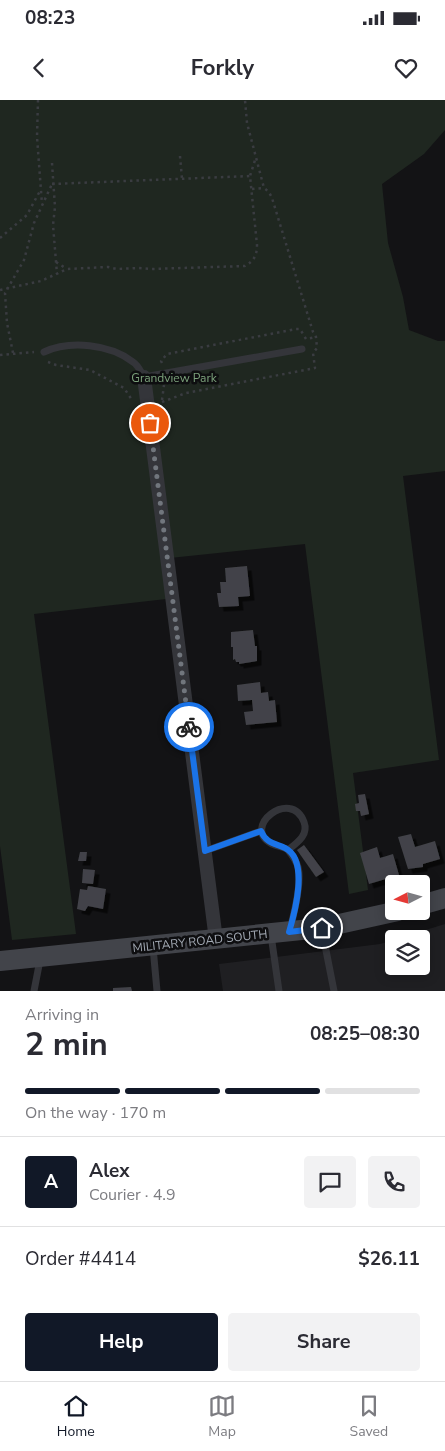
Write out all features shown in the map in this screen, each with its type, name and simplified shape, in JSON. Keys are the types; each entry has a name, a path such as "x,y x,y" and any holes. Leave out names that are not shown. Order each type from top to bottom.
{"main road":[{"path":"430,902 445,898"},
{"name":"MILITARY ROAD SOUTH","path":"0,961 322,928 385,914"}],"street":[{"path":"144,377 216,940"}],"lane":[{"path":"44,352 52,348 94,346 118,353 134,363 144,377 302,349"},
{"path":"279,991 280,933 300,876 298,865 288,850 271,844 261,831 262,824 274,812 282,808 291,808 298,813 306,827 304,835 299,842 288,850"},
{"path":"205,851 261,831"},
{"path":"322,928 334,991"},
{"path":"152,946 157,991"},
{"path":"34,991 41,957"}],"path":[{"path":"38,100 37,137 43,206"},
{"path":"186,393 315,368 313,353 318,345 316,337 272,198 264,188 247,124 245,100"},
{"path":"0,290 41,281 67,268 108,267 151,270 245,266 252,263 257,254 257,245 250,176 256,155"},
{"path":"180,156 182,179"},
{"path":"52,164 55,207 52,225 57,274"},
{"path":"52,184 250,176"},
{"path":"13,353 9,339 4,298 24,260 34,223 52,184"},
{"path":"0,238 27,215 41,188"},
{"path":"252,189 264,188"},
{"path":"56,262 67,268"},
{"path":"162,368 161,361 167,354 296,329 300,329 306,339 316,337"},
{"path":"313,347 318,345"},
{"path":"0,354 44,352 44,356 49,363 90,370 124,388"},
{"path":"162,400 164,385"}],"shaded area":[{"path":"445,924 445,991 223,991 219,964 385,943 385,975 430,975 430,930 425,930"}],"green space":[{"name":"Grandview Park","path":"0,100 445,100 445,130 424,154 382,184 388,243 403,297 409,330 438,341 445,341 445,471 403,476 439,760 353,773 368,890 349,894 305,544 170,558 175,598 34,614 76,934 12,940 0,846"}],"building":[{"path":"247,566 250,596 238,597 239,606 219,607 217,593 221,593 220,582 226,582 225,568"},
{"path":"253,630 255,646 257,646 257,661 239,664 235,659 233,660 231,632"},
{"path":"260,682 261,693 268,692 269,701 275,700 277,722 246,725 244,712 253,711 252,700 238,701 237,685"},
{"path":"365,794 369,814 361,816 360,811 356,811 355,804 359,803 358,795"},
{"path":"411,834 415,847 435,841 440,859 423,864 423,867 408,869 398,837"},
{"path":"304,845 324,872 316,877 297,850"},
{"path":"377,847 380,858 393,854 399,875 385,875 385,879 369,884 360,853"},
{"path":"80,852 87,852 86,861 78,861"},
{"path":"83,869 95,870 93,884 82,883"},
{"path":"88,886 106,889 103,909 88,906 85,911 77,909 80,889 87,890"},
{"path":"131,987 132,991 113,991 113,988"}],"way so far":[{"path":"150,423 189,727"}],"route":[{"path":"189,727 205,851 261,831 271,844 287,849 298,865 300,876 289,932 322,928"}]}
